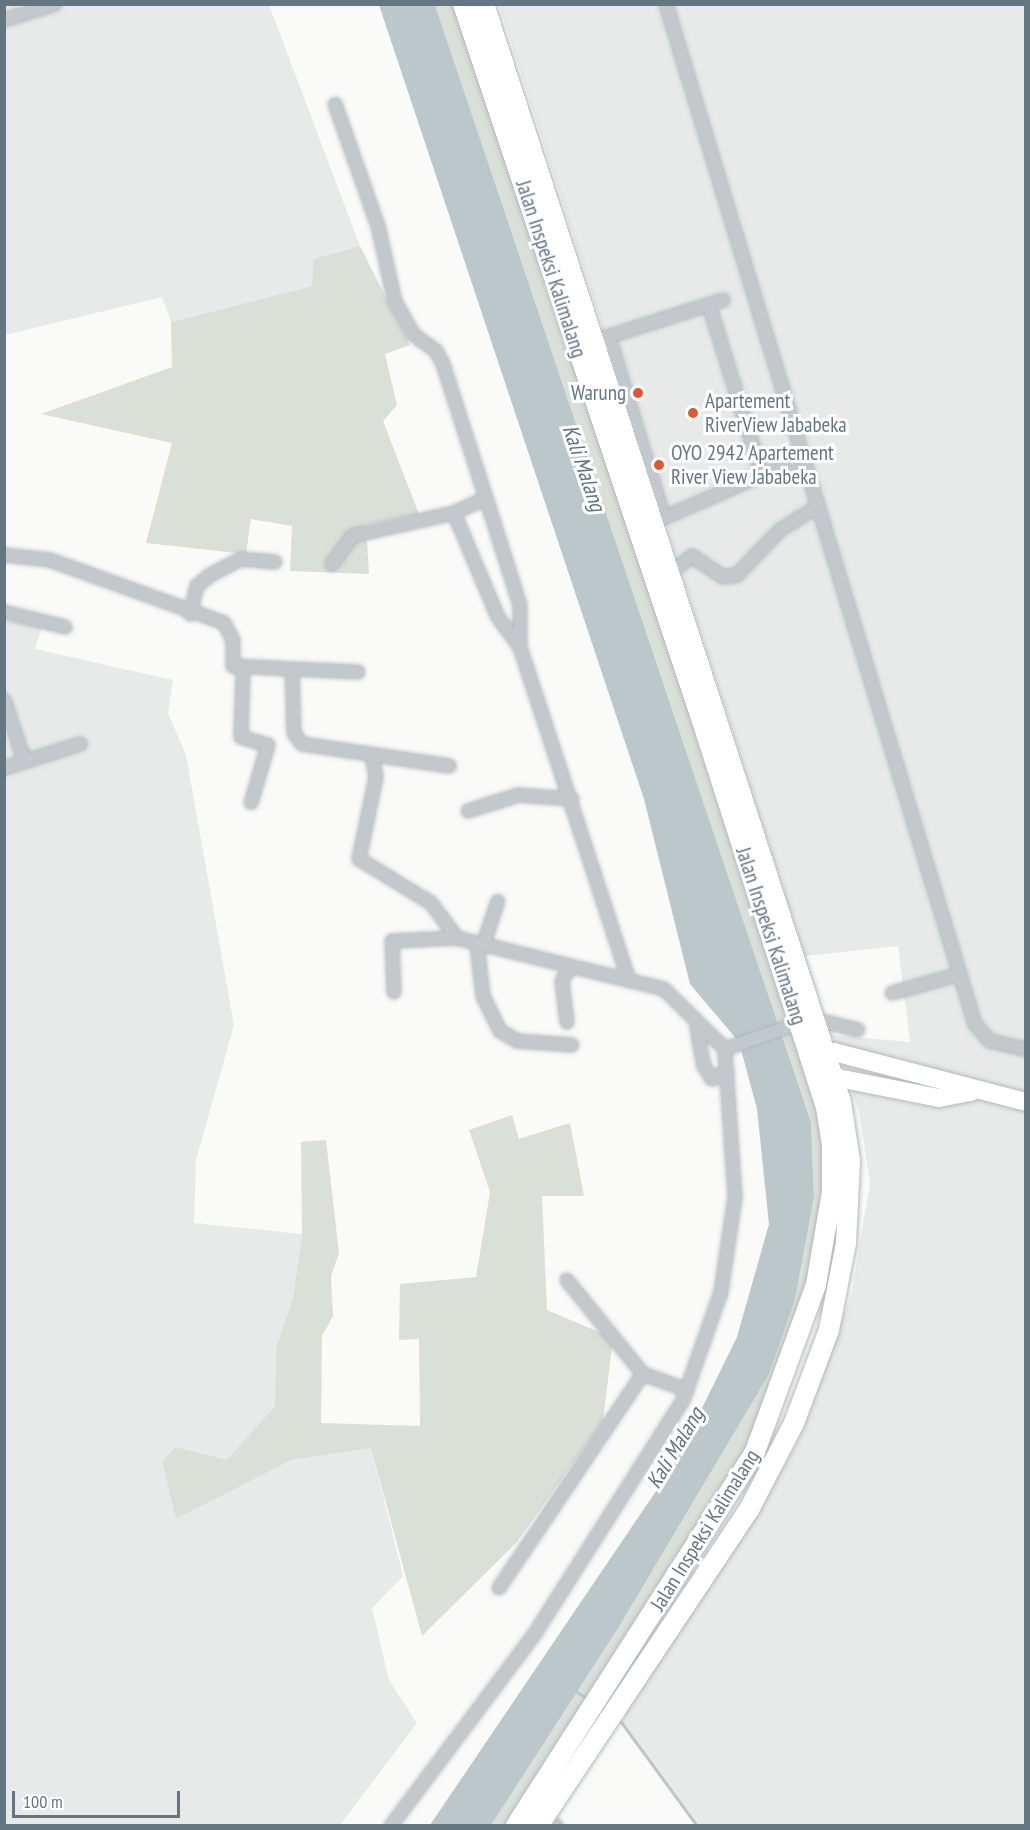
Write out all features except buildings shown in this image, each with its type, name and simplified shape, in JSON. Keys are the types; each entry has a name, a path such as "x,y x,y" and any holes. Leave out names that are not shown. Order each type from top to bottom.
{"main road":[{"name":"Jalan Inspeksi Kalimalang","path":"463,4 807,1021"},
{"name":"Jalan Inspeksi Kalimalang","path":"484,4 601,339 658,520 669,574 850,1161 846,1243 829,1330 770,1471 536,1821"},
{"name":"Jalan Inspeksi Kalimalang","path":"536,1821 750,1460 804,1329 826,1245 832,1172 833,1105"},
{"path":"750,1460 770,1471"}],"street":[{"path":"4,20 55,4"},
{"path":"666,4 975,1024 990,1041 1026,1049"},
{"path":"335,104 378,226 395,302 413,334 436,351 443,364 520,605 520,647"},
{"path":"601,339 723,300"},
{"path":"709,305 762,475"},
{"path":"658,520 802,459"},
{"path":"332,564 352,536 454,513 486,498"},
{"path":"669,574 692,556 723,577 737,575 780,530 817,507"},
{"path":"454,513 498,617 520,647 572,799 629,980"},
{"path":"4,555 50,560 152,593 190,614 229,628 231,662 243,668 358,672"},
{"path":"190,614 197,586 210,575 242,559 275,562"},
{"path":"4,612 65,627"},
{"path":"243,668 241,737 268,745 251,803"},
{"path":"292,669 297,740 315,748 449,766"},
{"path":"4,700 25,762"},
{"path":"4,768 80,744"},
{"path":"372,756 376,777 359,859 431,903 457,938"},
{"path":"468,811 518,795 572,799"},
{"path":"498,901 480,945 483,996 500,1031 517,1041 572,1046"},
{"path":"394,992 392,941 457,938 664,989 697,1028 730,1046 807,1021 858,1030"},
{"path":"567,1022 562,981 570,967"},
{"path":"892,993 960,974"},
{"path":"697,1028 704,1066 712,1079 727,1072"},
{"path":"391,1826 534,1635 687,1390 715,1313 731,1238 735,1168 727,1072 730,1046"},
{"path":"817,1052 947,1078 971,1092 1026,1102"},
{"path":"825,1079 939,1098 971,1092"},
{"path":"567,1280 643,1374 687,1390"},
{"path":"499,1588 643,1374"}],"shaded area":[{"path":"47,4 269,5 360,246 313,259 312,286 171,322 162,297 5,335 4,5 15,5 21,12"},
{"path":"435,5 463,5 809,1055 832,1192 767,1424 516,1826 491,1825 769,1374 795,1300 814,1197 811,1122"},
{"path":"499,5 1025,5 1025,1825 697,1825 621,1722 795,1446 852,1292 870,1182 859,1112 832,1035 910,1042 898,946 805,956"},
{"path":"360,246 410,345 385,354 397,405 383,421 419,514 366,525 369,574 290,571 292,526 251,519 246,554 146,543 172,443 41,414 172,367 171,322 312,286 313,259"},
{"path":"4,620 42,627 35,649 173,680 168,713 186,755 234,1025 196,1160 194,1223 302,1234 293,1298 276,1348 275,1406 227,1461 175,1447 162,1462 176,1519 292,1460 371,1448 403,1576 372,1608 389,1680 417,1723 340,1825 5,1825"},
{"path":"512,1115 519,1139 570,1123 584,1196 542,1196 547,1310 613,1338 603,1421 517,1542 422,1636 371,1448 292,1460 176,1519 162,1462 175,1447 227,1460 275,1406 276,1348 293,1298 302,1234 301,1142 326,1140 339,1253 331,1276 333,1316 322,1336 321,1423 420,1426 419,1339 399,1340 400,1284 476,1277 490,1192 469,1130"}],"water":[{"path":"379,5 435,5 811,1122 814,1197 795,1300 769,1374 618,1628 491,1825 430,1825 675,1463 737,1337 769,1224 757,1109 739,1042 690,984 644,799"}],"waterway":[{"name":"Kali Malang","path":"403,4 507,313"},
{"name":"Kali Malang","path":"623,660 709,913"},
{"path":"573,1690 585,1697"},
{"path":"621,1722 697,1826"}],"place":[{"name":"Warung","path":"638,393"},
{"name":"Apartement RiverView Jababeka","path":"693,413"},
{"name":"OYO 2942 Apartement River View Jababeka","path":"659,465"}]}
